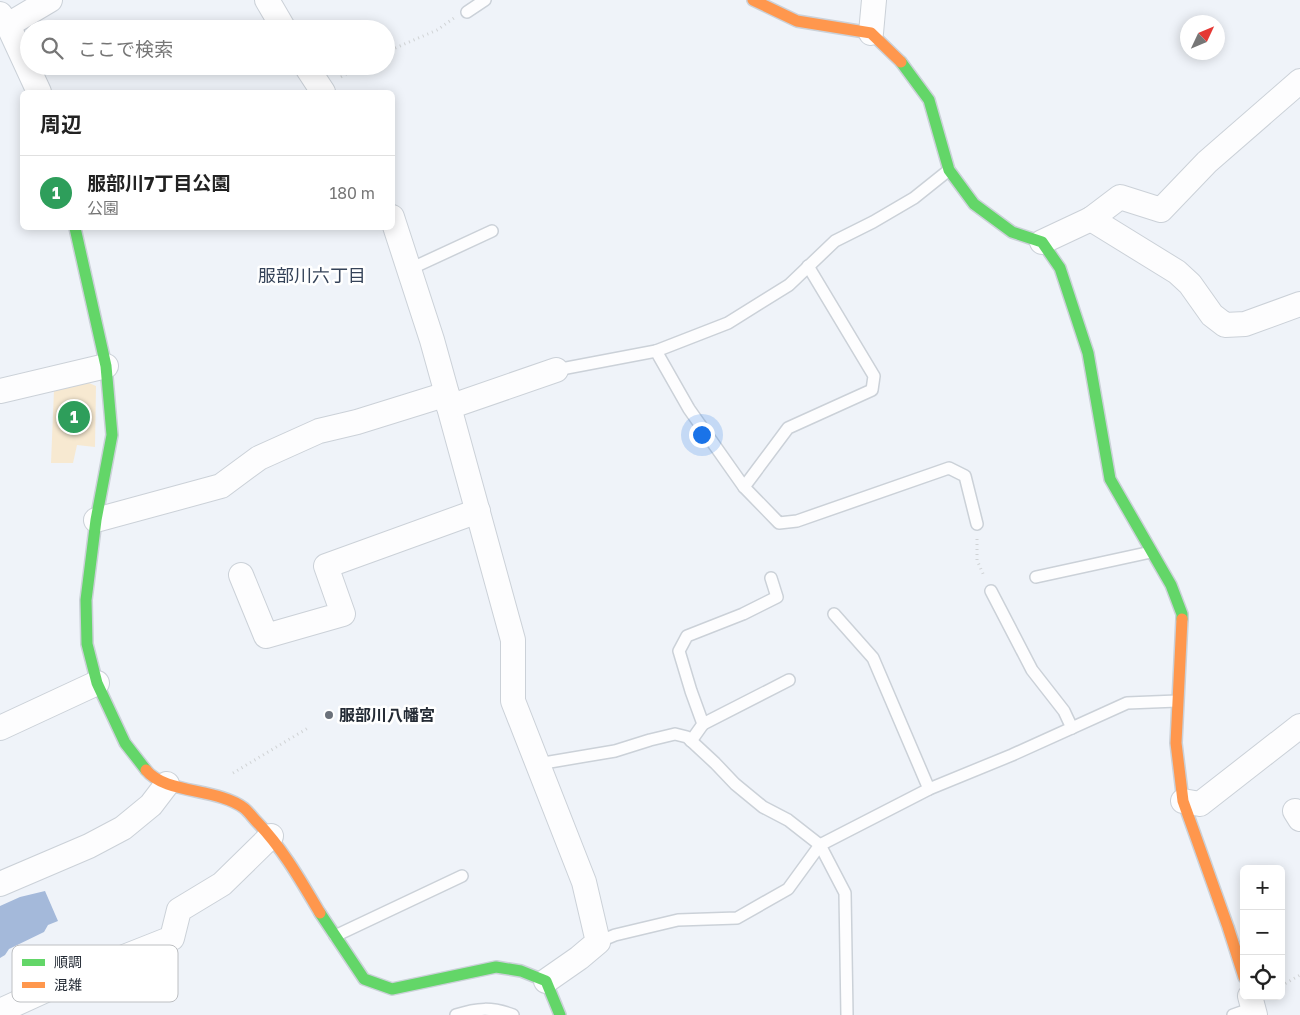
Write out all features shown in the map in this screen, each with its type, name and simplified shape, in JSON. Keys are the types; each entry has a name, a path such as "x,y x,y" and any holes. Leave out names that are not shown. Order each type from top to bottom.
{"street":[{"path":"20,53 4,20 50,0"},
{"path":"267,0 279,20"},
{"path":"753,0 797,21 871,33 901,62 929,100 949,170 974,204 1012,232 1042,242 1060,268 1088,353 1110,479 1171,584 1182,614 1176,744 1183,801 1240,964"},
{"path":"871,33 874,0"},
{"path":"31,75 38,90"},
{"path":"312,75 322,90"},
{"path":"1042,242 1091,218 1120,197 1161,210 1207,162 1300,81"},
{"path":"1091,218 1177,272 1190,284 1212,315 1225,325 1244,324 1300,304"},
{"path":"395,226 432,340 514,640 513,701 584,882 598,942 546,982"},
{"path":"75,230 106,366 112,434 96,520 86,600 87,644 96,683 125,743 150,775 167,784 222,796 244,808 271,836 290,862 334,936 364,979 392,989 496,968 521,971 546,982 560,1015"},
{"path":"0,391 106,366"},
{"path":"96,520 221,486 259,458 319,431 448,400 556,370"},
{"path":"241,575 266,636 343,614 326,566 478,511"},
{"path":"0,728 96,683"},
{"path":"1183,801 1200,804 1300,726"},
{"path":"0,884 90,846 123,828 150,805 167,784"},
{"path":"154,945 172,938 179,910 222,884 271,836"},
{"path":"0,1011 20,1002"}],"lane":[{"path":"467,12 485,0"},
{"path":"556,370 656,351 728,322 788,285 835,241 914,198 949,170"},
{"path":"410,269 492,231"},
{"path":"744,487 788,428 872,390 874,376 808,266"},
{"path":"656,351 689,409 744,487 779,522 797,521 949,468 965,476 977,524"},
{"path":"1036,577 1152,552"},
{"path":"703,724 690,691 679,651 687,636 743,614 777,597 772,578"},
{"path":"991,591 1032,670 1064,711 1072,728"},
{"path":"834,614 874,658 929,789"},
{"path":"691,741 703,724 788,680"},
{"path":"598,942 616,935 678,920 737,918 788,889 820,845 929,789 1012,755 1127,703 1177,702"},
{"path":"538,764 615,751 675,734 687,737 735,784 763,807 788,820 820,845 845,893 848,1015"},
{"path":"334,936 462,876"},
{"path":"456,1015 474,1009 492,1009 513,1015"}],"path":[{"path":"395,48 437,30 461,12 467,12"},
{"path":"977,524 977,560 991,591"},
{"path":"202,792 308,728"},
{"path":"1285,984 1300,976"}],"shaded area":[{"path":"82,380 96,386 95,447 77,445 73,463 51,463 54,390"}],"water":[{"path":"45,891 58,921 48,925 44,932 17,945 12,945 12,948 0,958 0,906 20,897"}],"traffic: fast":[{"path":"901,62 929,100 949,170 974,204 1012,232 1042,242 1060,268 1088,353 1110,479 1171,585 1182,614 1182,619"},
{"path":"75,230 106,366 112,435 96,520 86,600 87,644 97,683 125,743 146,770"},
{"path":"320,913 364,979 392,989 496,967 521,971 546,981 560,1015"}],"traffic: slow":[{"path":"753,0 797,21 871,33 901,62"},
{"path":"1182,619 1176,743 1183,801 1240,964"},
{"path":"146,770 155,778 166,783 220,797 244,808 283,854 320,913"}],"place":[{"name":"服部川7丁目公園","path":"74,417"},
{"name":"服部川八幡宮","path":"329,715"}],"district":[{"name":"服部川六丁目","path":"312,275"}]}
